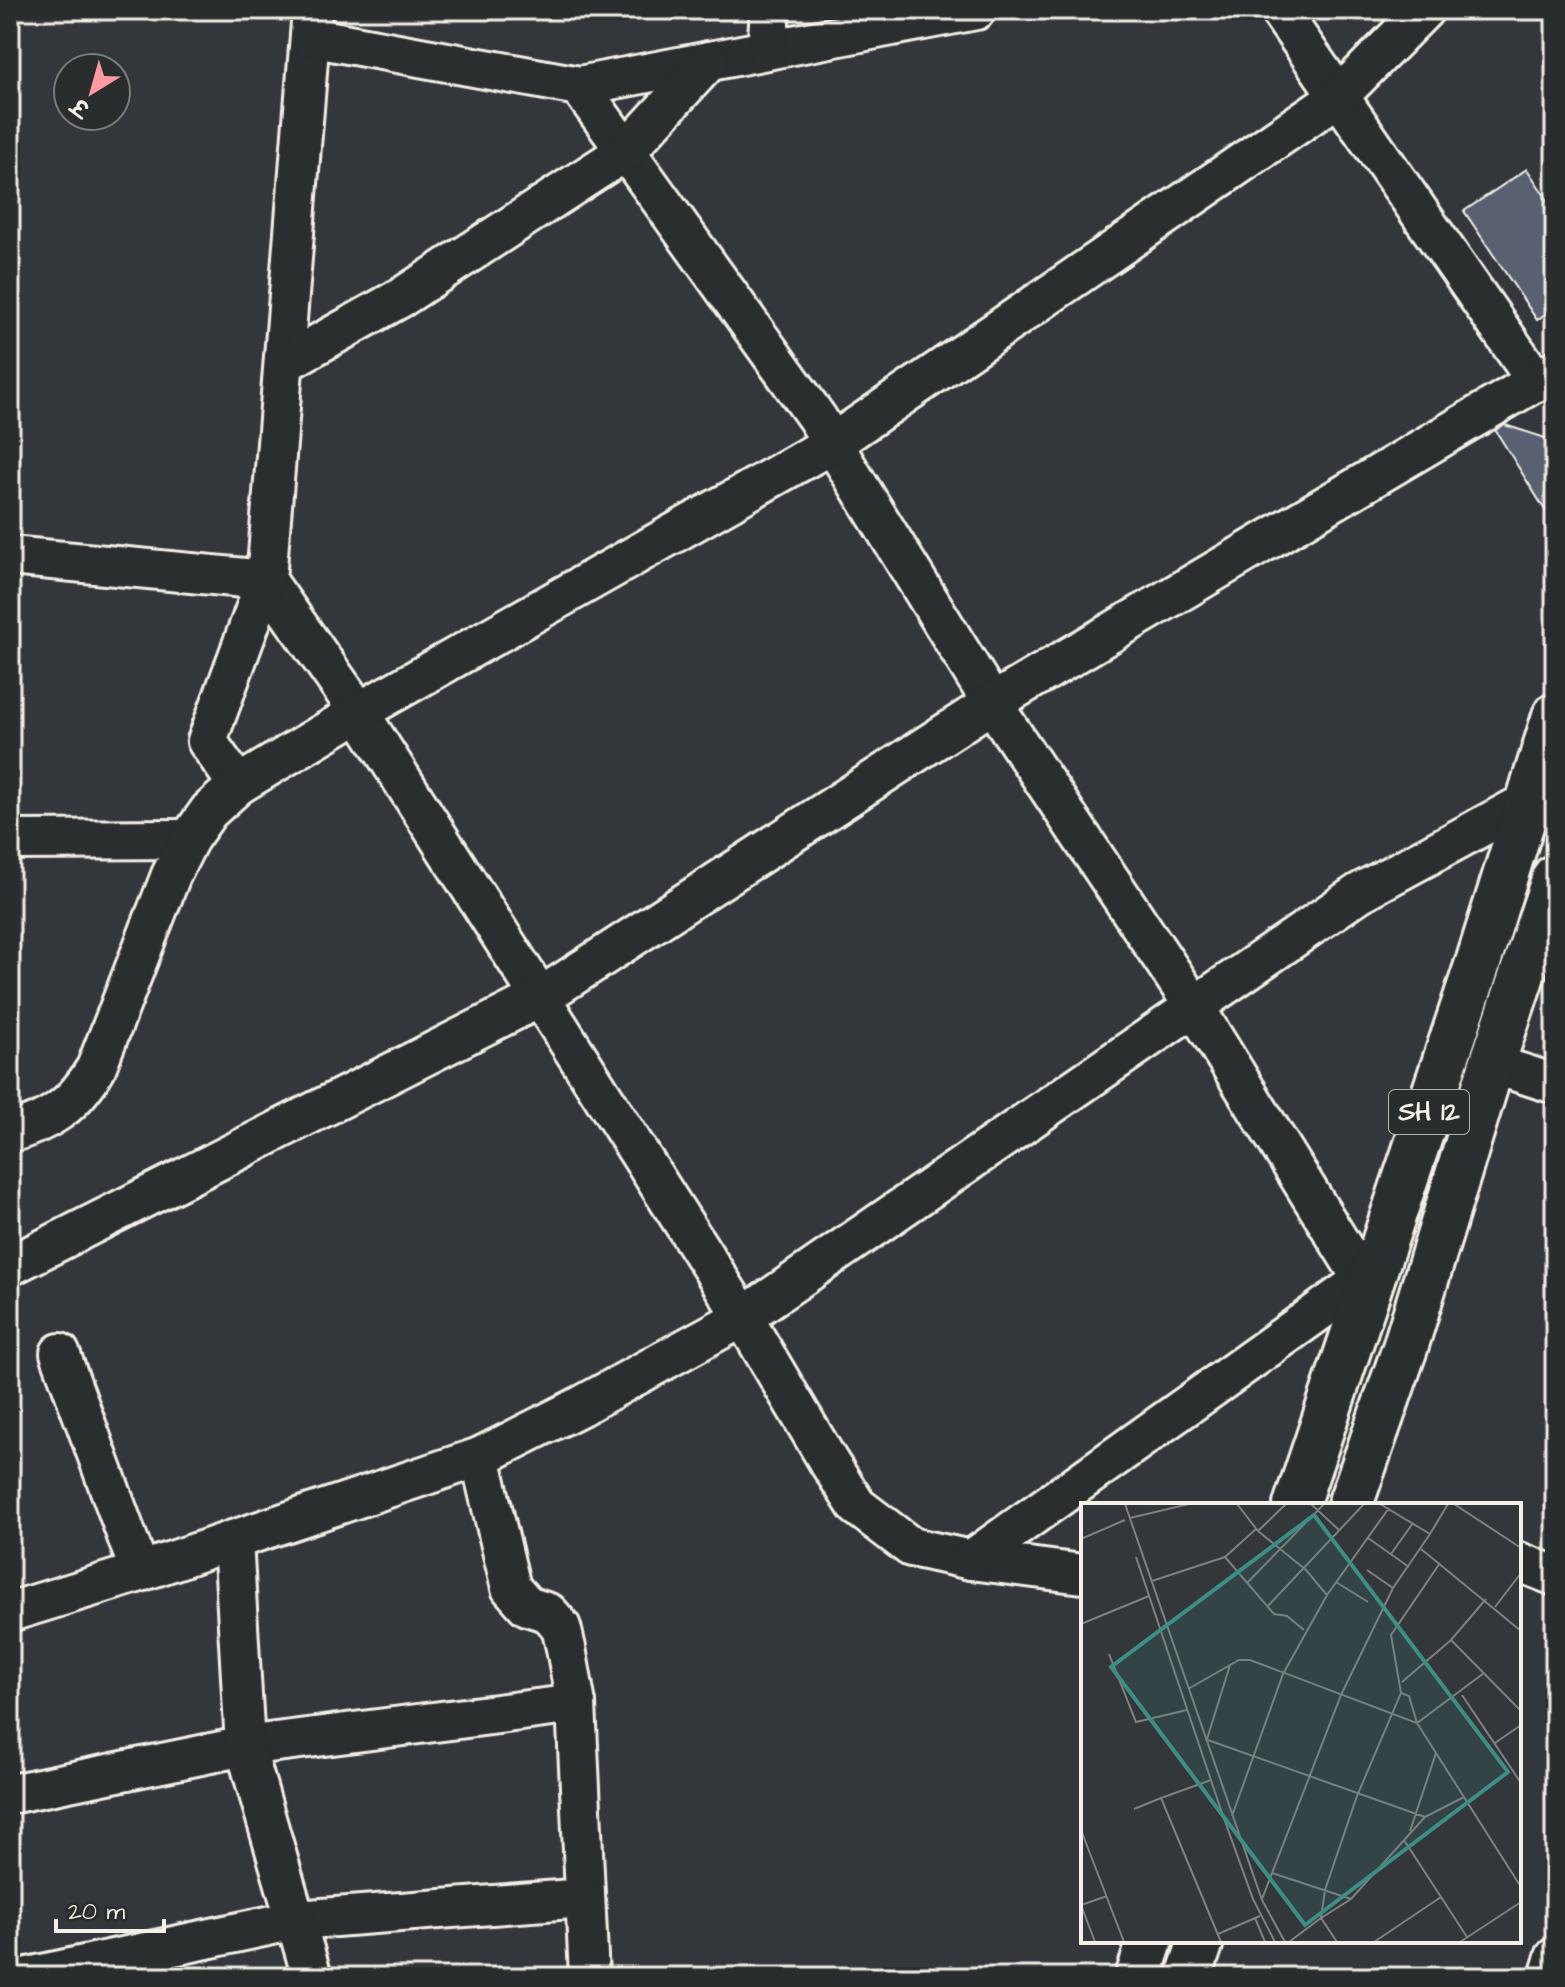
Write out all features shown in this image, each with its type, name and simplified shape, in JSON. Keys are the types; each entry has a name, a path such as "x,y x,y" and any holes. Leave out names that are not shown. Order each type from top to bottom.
{"main road":[{"name":"SH 12","path":"1297,1503 1366,1284 1479,960 1555,716"},
{"name":"SH 12","path":"1357,1503 1492,1064 1555,877"},
{"path":"1138,1977 1149,1943"},
{"path":"1189,1977 1200,1943"}],"street":[{"path":"767,50 770,10"},
{"path":"238,785 207,741 266,580 311,24 579,86 976,10"},
{"path":"10,1266 539,998 992,703 1546,376 1279,10"},
{"path":"10,1133 38,1124 66,1107 82,1092 96,1068 171,875 189,839 209,811 238,785 359,712 833,443 1339,96 1424,10"},
{"path":"284,363 402,297 626,151 709,61"},
{"path":"579,86 833,443 992,703 1194,1006 1366,1284 971,1560"},
{"path":"10,556 266,580 359,712 743,1317 857,1506 911,1547 971,1560 1081,1574"},
{"path":"10,1612 140,1572 480,1457 581,1406 743,1317 1359,893 1529,801"},
{"path":"10,840 189,839"},
{"path":"1492,1064 1555,1084"},
{"path":"60,1353 140,1572"},
{"path":"480,1457 511,1588 527,1606 549,1613 561,1627 576,1704 589,1977"},
{"path":"233,1540 245,1746 312,1977"},
{"path":"1521,1563 1555,1576"},
{"path":"10,1794 245,1746 576,1704"},
{"path":"28,1977 296,1920 585,1898"},
{"path":"1549,1977 1555,1957"}],"building":[{"path":"1527,169 1555,211 1555,307 1537,320 1464,211"},
{"path":"1489,420 1555,441 1555,526"}]}
